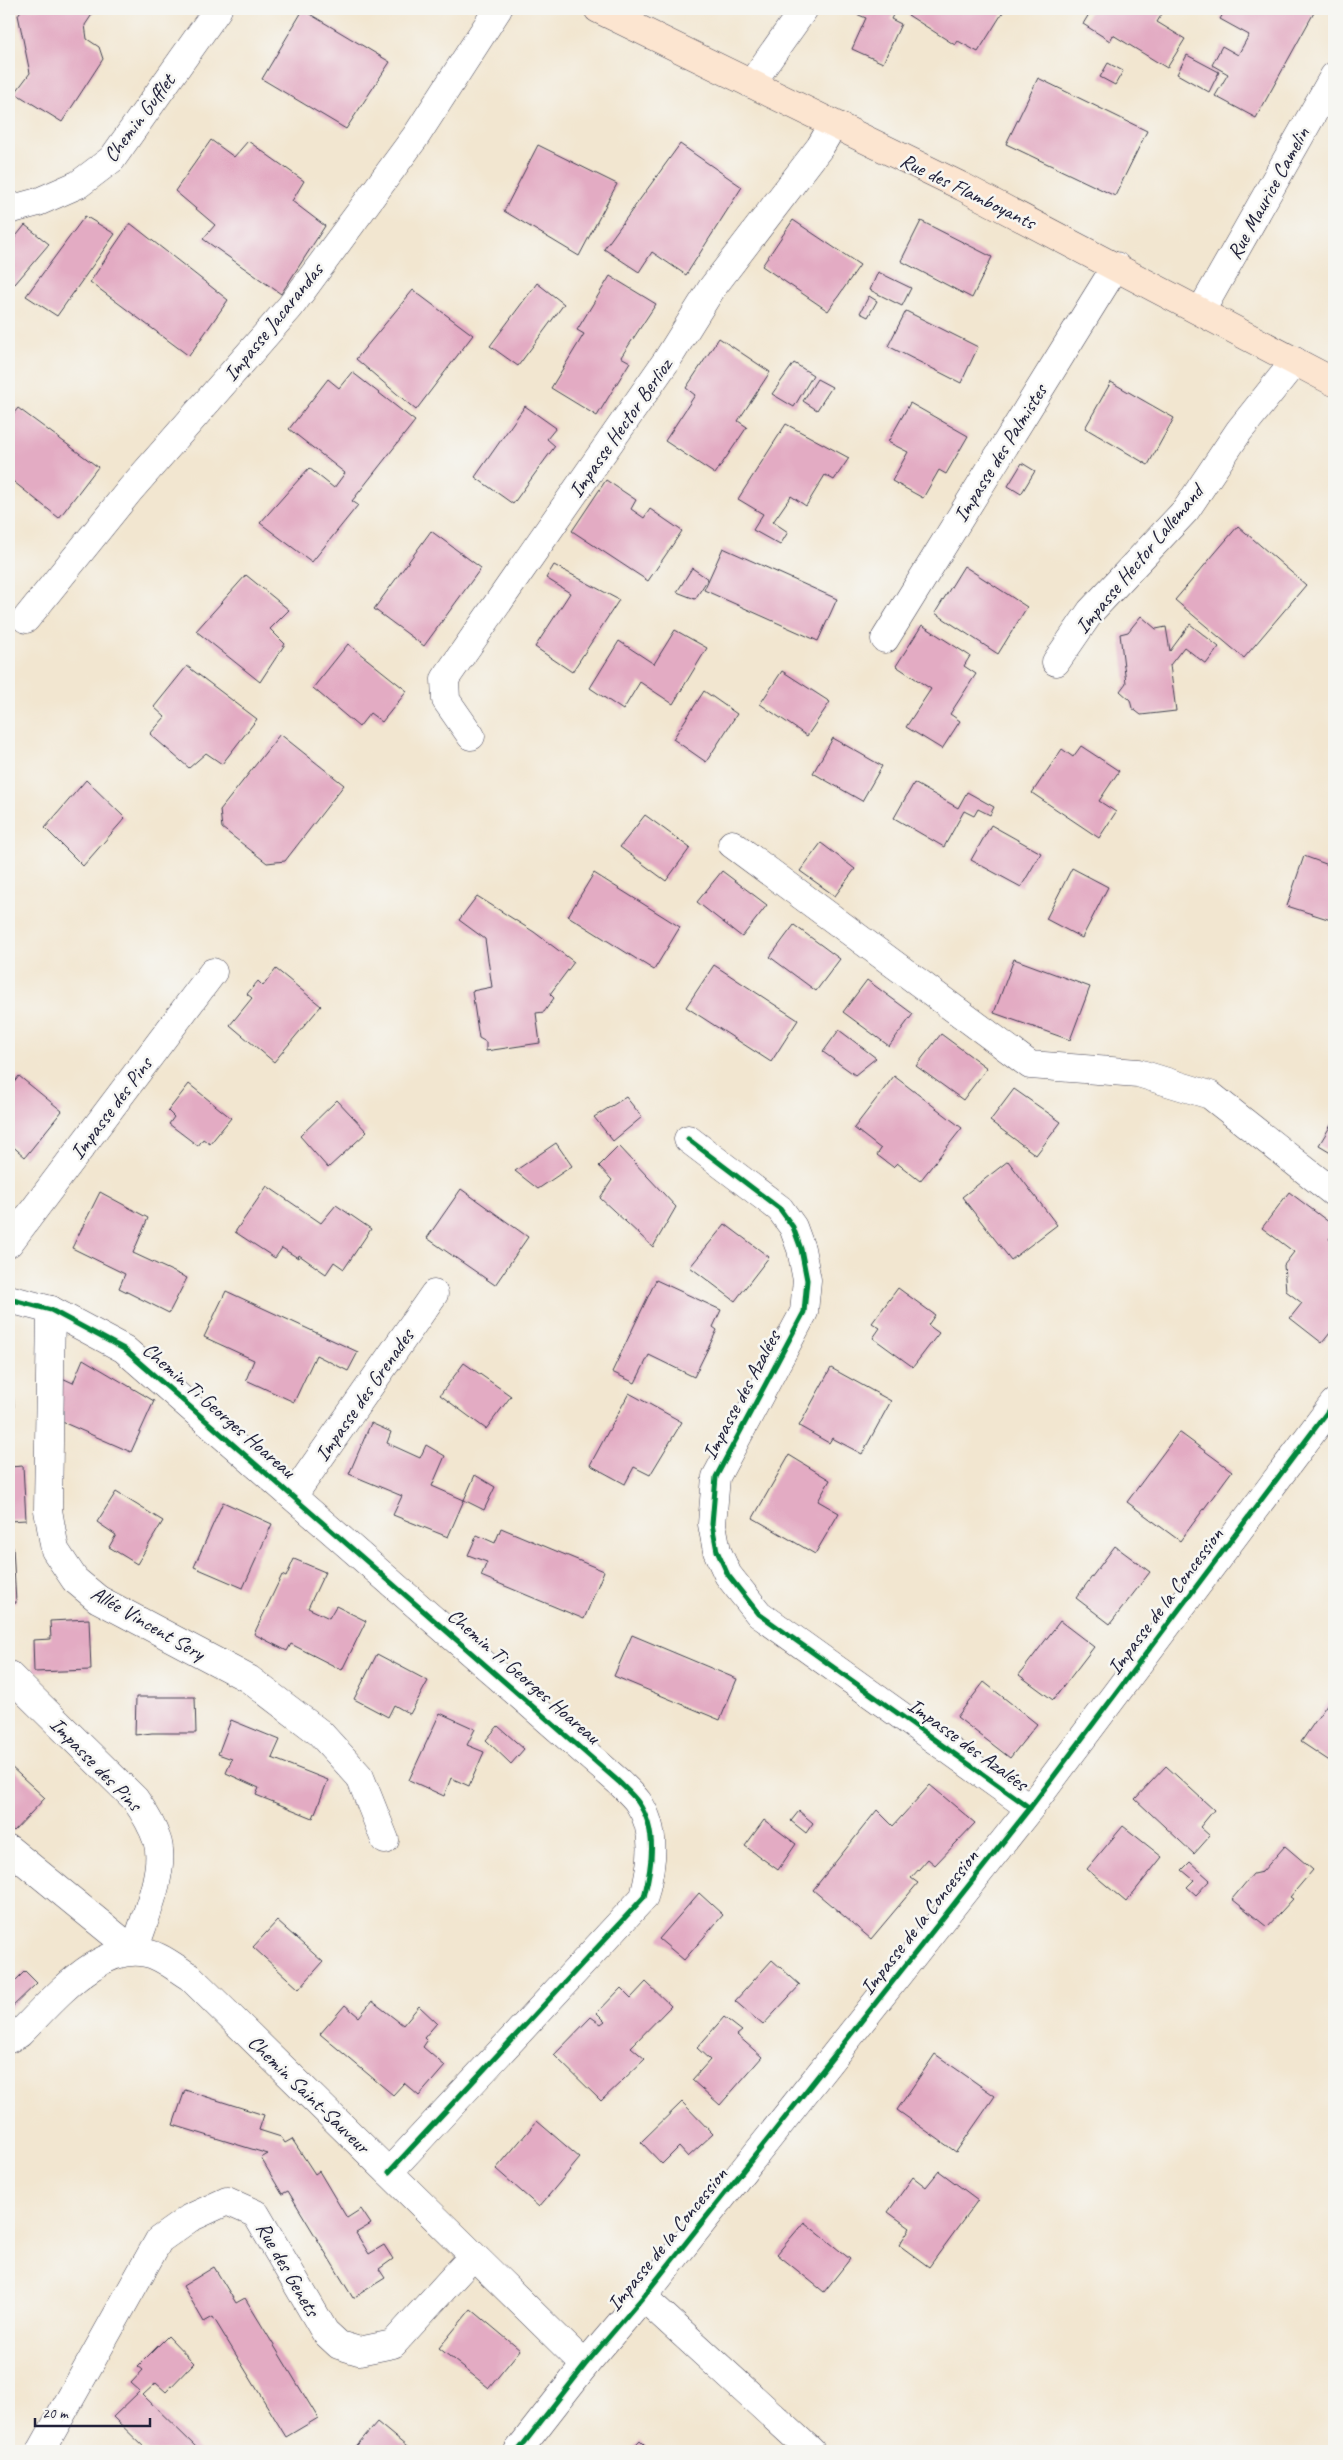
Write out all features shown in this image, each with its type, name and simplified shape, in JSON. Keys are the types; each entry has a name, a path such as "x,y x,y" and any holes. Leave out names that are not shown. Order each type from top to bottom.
{"main road":[{"name":"Rue des Flamboyants","path":"598,9 963,188 1116,266 1334,382"}],"street":[{"name":"Chemin Gufflet","path":"9,210 38,202 79,184 112,159 218,9"},
{"name":"Impasse Jacarandas","path":"26,619 130,490 290,307 416,136 498,9"},
{"path":"750,84 804,9"},
{"name":"Rue Maurice Camelin","path":"1201,311 1334,76"},
{"name":"Impasse Hector Berlioz","path":"471,736 446,700 445,679 668,360 712,288 820,147 832,125"},
{"name":"Impasse des Palmistes","path":"884,639 1116,266"},
{"name":"Impasse Hector Lallemand","path":"1056,662 1092,612 1186,510 1240,431 1295,361"},
{"path":"732,844 1030,1065 1138,1073 1210,1095 1334,1193"},
{"name":"Impasse des Pins","path":"9,1243 214,972"},
{"name":"Impasse des Azalées","path":"688,1139 780,1209 793,1227 801,1249 807,1280 804,1312 716,1477 712,1524 718,1551 728,1574 759,1614 1030,1808"},
{"name":"Impasse des Grenades","path":"293,1496 434,1294"},
{"name":"Chemin Ti Georges Hoareau","path":"9,1299 51,1310 124,1350 619,1782 639,1802 652,1835 652,1868 644,1897 389,2172"},
{"name":"Allée Vincent Sery","path":"51,1310 48,1510 55,1550 75,1580 98,1599 249,1679 320,1733 360,1777 385,1840"},
{"name":"Impasse de la Concession","path":"518,2451 585,2365 643,2297 1030,1808 1334,1403"},
{"name":"Impasse des Pins","path":"9,1675 135,1800 148,1818 158,1842 159,1872 134,1951"},
{"path":"9,1849 134,1951"},
{"name":"Chemin Saint-Sauveur","path":"9,2039 19,2034 84,1972 111,1955 134,1951 157,1956 190,1977 585,2365"},
{"name":"Rue des Genets","path":"41,2451 159,2240 190,2218 227,2201 256,2214 325,2332 339,2345 359,2351 393,2344 473,2256"},
{"path":"643,2297 811,2451"}],"building":[{"path":"22,9 92,9 93,13 85,25 87,39 99,47 103,59 62,122 15,93 30,73 18,15"},
{"path":"856,9 896,9 891,19 901,24 883,63 852,49 866,18 854,13"},
{"path":"912,9 1005,9 978,52 958,41 955,45 908,15"},
{"path":"1092,9 1165,9 1157,22 1185,39 1167,68 1113,35 1110,41 1083,24"},
{"path":"1226,9 1250,9 1260,14 1252,9 1316,9 1256,118 1215,96 1228,74 1212,65 1222,46 1238,55 1249,35 1220,19"},
{"path":"303,10 390,62 346,129 262,79"},
{"path":"1187,55 1219,72 1209,92 1177,74"},
{"path":"1108,63 1123,71 1115,85 1100,77"},
{"path":"1038,78 1147,131 1115,196 1006,144"},
{"path":"211,140 234,157 248,141 304,181 292,201 325,226 281,294 203,239 215,225 175,191"},
{"path":"680,144 742,187 686,275 652,252 639,272 604,249"},
{"path":"538,145 617,184 579,256 504,211"},
{"path":"85,216 115,234 57,316 26,296"},
{"path":"793,220 860,265 828,311 762,266"},
{"path":"921,221 992,257 972,298 901,261"},
{"path":"130,223 228,300 189,356 90,282"},
{"path":"25,225 49,244 15,284 9,279 9,245"},
{"path":"878,272 911,288 902,306 870,290"},
{"path":"610,276 656,304 621,357 630,362 597,416 551,388 584,334 577,330"},
{"path":"537,283 564,304 518,366 490,346"},
{"path":"413,290 473,335 416,410 356,359"},
{"path":"869,296 877,301 868,317 860,313"},
{"path":"906,311 978,347 961,383 888,346"},
{"path":"719,338 770,372 738,421 747,427 715,474 665,441 695,395 686,388"},
{"path":"794,363 813,375 794,407 772,394"},
{"path":"352,372 415,421 352,501 358,505 312,562 260,523 309,468 334,488 345,473 289,429 328,379 339,388"},
{"path":"817,379 832,387 817,410 803,401"},
{"path":"1111,382 1174,418 1148,465 1085,428"},
{"path":"910,403 968,436 946,474 939,470 923,498 892,481 908,452 888,442"},
{"path":"525,406 556,428 547,439 555,446 513,504 475,477"},
{"path":"18,408 98,467 59,518 9,478 9,419"},
{"path":"786,424 849,458 834,480 825,475 806,506 791,496 773,522 788,532 780,545 753,530 763,514 738,499"},
{"path":"1022,463 1035,471 1021,494 1008,486"},
{"path":"606,480 636,500 631,509 644,518 650,509 682,531 648,581 572,531"},
{"path":"1238,526 1306,585 1244,658 1175,600"},
{"path":"431,531 481,568 424,646 374,609"},
{"path":"723,548 837,599 818,641 704,590"},
{"path":"554,565 619,600 572,672 535,647 570,593 546,578"},
{"path":"964,566 1027,607 998,654 935,613"},
{"path":"692,568 708,579 695,599 677,592"},
{"path":"246,575 289,610 270,629 285,644 260,682 196,631"},
{"path":"1141,616 1156,629 1166,627 1170,651 1190,624 1219,647 1206,664 1184,647 1170,665 1176,711 1141,715 1132,708 1130,700 1120,691 1126,683 1120,634 1128,632"},
{"path":"922,625 970,656 964,666 976,674 950,714 960,721 942,749 906,727 931,689 896,666"},
{"path":"675,630 707,648 673,704 640,682 623,710 590,688 619,641 654,664"},
{"path":"348,644 407,691 382,722 370,713 359,727 313,688"},
{"path":"187,666 257,719 222,764 206,753 189,768 150,734 165,717 154,707"},
{"path":"782,671 830,702 807,736 760,704"},
{"path":"704,691 737,714 706,762 673,739"},
{"path":"280,734 344,785 285,861 267,863 222,828 220,810"},
{"path":"833,738 882,766 862,801 813,773"},
{"path":"1081,746 1119,771 1099,801 1116,812 1099,838 1032,793 1062,749 1073,757"},
{"path":"86,780 125,818 83,866 45,828"},
{"path":"914,783 958,808 967,792 994,807 990,815 978,809 974,816 964,811 944,847 894,818"},
{"path":"645,815 690,848 666,881 620,847"},
{"path":"991,825 1041,853 1021,887 971,860"},
{"path":"821,843 855,869 835,896 800,871"},
{"path":"1304,856 1334,867 1334,921 1287,906"},
{"path":"1072,868 1108,887 1082,938 1046,919"},
{"path":"722,871 767,905 742,937 697,902"},
{"path":"594,873 680,927 654,970 568,916"},
{"path":"477,896 534,932 574,962 550,994 554,998 544,1012 536,1013 540,1043 486,1051 486,1042 479,1038 472,991 492,987 485,939 459,920"},
{"path":"794,925 840,959 816,991 770,957"},
{"path":"1014,959 1090,987 1070,1040 994,1013"},
{"path":"714,965 798,1020 771,1062 686,1007"},
{"path":"276,969 321,1006 274,1062 230,1025 252,998 247,994 258,981 263,986"},
{"path":"867,980 913,1014 889,1046 843,1012"},
{"path":"839,1030 876,1058 855,1075 823,1052"},
{"path":"941,1034 987,1068 963,1100 916,1066"},
{"path":"19,1076 62,1111 25,1157 9,1143 9,1089"},
{"path":"894,1076 962,1128 920,1181 897,1163 893,1167 877,1155 881,1149 854,1128"},
{"path":"189,1084 231,1118 210,1144 203,1139 198,1146 169,1124 174,1117 168,1111"},
{"path":"1014,1089 1061,1122 1036,1155 990,1121"},
{"path":"626,1097 642,1117 613,1141 594,1117"},
{"path":"337,1100 367,1132 328,1168 300,1136"},
{"path":"1334,1120 1334,1154 1319,1145"},
{"path":"556,1143 572,1166 538,1189 515,1171"},
{"path":"619,1146 676,1207 653,1247 600,1198 612,1180 599,1166"},
{"path":"1008,1161 1057,1225 1011,1260 962,1197"},
{"path":"267,1186 321,1223 336,1205 371,1229 344,1269 334,1262 326,1274 299,1255 298,1258 282,1248 275,1258 235,1232"},
{"path":"461,1189 528,1237 495,1285 427,1238"},
{"path":"100,1192 148,1218 133,1253 187,1278 169,1313 119,1288 125,1274 72,1248"},
{"path":"1289,1192 1334,1226 1334,1233 1329,1239 1334,1243 1334,1328 1322,1343 1290,1318 1302,1303 1286,1291 1284,1265 1294,1252 1262,1228"},
{"path":"725,1224 769,1257 735,1301 690,1267"},
{"path":"656,1280 721,1310 713,1327 717,1330 694,1377 649,1355 635,1383 612,1372"},
{"path":"898,1288 935,1315 928,1325 939,1333 913,1367 873,1338 880,1328 872,1323"},
{"path":"226,1291 358,1352 348,1371 316,1355 294,1402 246,1380 254,1360 204,1337"},
{"path":"9,1345 12,1345 14,1414 9,1414"},
{"path":"83,1359 154,1401 131,1452 60,1421 60,1377 73,1383"},
{"path":"464,1363 511,1396 486,1429 440,1395"},
{"path":"831,1368 891,1401 862,1454 832,1438 829,1443 799,1426"},
{"path":"629,1393 682,1422 650,1475 634,1467 625,1484 590,1465"},
{"path":"371,1423 391,1432 387,1443 420,1458 426,1445 445,1456 432,1486 464,1500 448,1537 393,1515 402,1496 349,1474"},
{"path":"1179,1432 1232,1471 1180,1541 1127,1502"},
{"path":"789,1455 830,1480 818,1501 839,1513 815,1554 753,1518"},
{"path":"23,1466 26,1520 9,1521 9,1467"},
{"path":"475,1475 495,1487 484,1510 464,1500"},
{"path":"116,1492 163,1521 137,1564 109,1547 116,1535 97,1522"},
{"path":"223,1502 272,1524 243,1588 194,1567"},
{"path":"501,1528 604,1571 584,1619 481,1576 487,1562 468,1555 477,1535 495,1543"},
{"path":"1115,1546 1150,1572 1110,1624 1076,1598"},
{"path":"9,1547 13,1547 16,1603 9,1604"},
{"path":"294,1559 325,1572 308,1608 329,1618 336,1606 366,1621 342,1670 291,1644 287,1651 254,1634 282,1575 286,1577"},
{"path":"89,1619 91,1670 34,1672 33,1640 51,1639 50,1621"},
{"path":"1060,1621 1094,1647 1053,1700 1019,1675"},
{"path":"632,1635 737,1679 720,1720 614,1676"},
{"path":"377,1654 428,1681 410,1714 394,1705 388,1717 354,1699"},
{"path":"984,1682 1037,1724 1010,1758 957,1717"},
{"path":"1334,1694 1334,1764 1301,1742"},
{"path":"136,1697 195,1697 196,1733 135,1735"},
{"path":"440,1713 475,1729 467,1745 484,1752 469,1786 451,1778 444,1796 409,1780"},
{"path":"231,1720 280,1740 272,1758 328,1780 313,1818 256,1795 259,1788 226,1773 232,1759 218,1754"},
{"path":"498,1726 524,1749 511,1764 486,1740"},
{"path":"9,1765 45,1798 14,1831 9,1827"},
{"path":"1166,1766 1214,1810 1200,1827 1210,1836 1194,1854 1135,1799"},
{"path":"930,1785 975,1823 935,1865 928,1859 911,1878 918,1883 871,1939 813,1890 877,1810 893,1826"},
{"path":"799,1811 813,1823 806,1833 791,1821"},
{"path":"764,1820 796,1844 778,1870 745,1846"},
{"path":"1123,1826 1162,1857 1126,1902 1087,1869"},
{"path":"1285,1846 1313,1870 1290,1897 1293,1899 1267,1927 1232,1899 1253,1874 1262,1872"},
{"path":"1190,1862 1210,1880 1196,1895 1187,1887 1194,1880 1182,1870"},
{"path":"699,1893 723,1915 684,1960 659,1939"},
{"path":"277,1921 323,1962 299,1989 253,1947"},
{"path":"772,1960 800,1985 763,2025 735,2001"},
{"path":"25,1971 37,1983 9,2010 9,1987"},
{"path":"646,1982 671,2006 631,2047 645,2059 601,2101 554,2055 591,2017 601,2024 605,2021 597,2013 621,1988 631,1998"},
{"path":"372,2001 403,2025 419,2006 437,2023 424,2038 427,2041 423,2047 445,2066 419,2096 404,2083 393,2095 320,2034 345,2005 359,2017"},
{"path":"724,2017 742,2031 737,2035 762,2057 720,2105 692,2080 710,2060 697,2048"},
{"path":"935,2054 995,2096 956,2152 897,2110"},
{"path":"185,2090 264,2115 259,2130 281,2137 285,2143 292,2139 315,2174 319,2171 347,2218 361,2209 371,2224 356,2233 369,2254 384,2245 393,2259 379,2269 385,2278 353,2298 288,2191 282,2194 261,2158 268,2154 173,2125"},
{"path":"682,2102 713,2134 688,2157 679,2147 662,2164 641,2142"},
{"path":"537,2121 580,2158 539,2207 496,2169"},
{"path":"939,2171 978,2200 929,2267 899,2245 910,2228 888,2212 913,2177 926,2187"},
{"path":"804,2222 850,2259 824,2292 777,2254"},
{"path":"214,2267 236,2303 245,2298 318,2418 286,2437 213,2317 204,2322 183,2286"},
{"path":"471,2309 520,2350 489,2388 439,2348"},
{"path":"168,2336 194,2363 166,2392 156,2383 143,2395 200,2451 148,2451 113,2417 140,2391 131,2383 143,2370 138,2366"},
{"path":"377,2422 412,2451 352,2451"},
{"path":"640,2440 651,2451 629,2451"}],"cycle path":[{"path":"688,1139 780,1209 793,1227 801,1249 807,1280 804,1312 716,1477 712,1524 717,1551 728,1575 759,1614 1030,1808"},
{"path":"9,1299 51,1310 124,1349 619,1782 636,1799 644,1813 651,1836 652,1848 644,1897 389,2172"},
{"path":"518,2451 585,2365 643,2297 1030,1808 1334,1403"}]}
